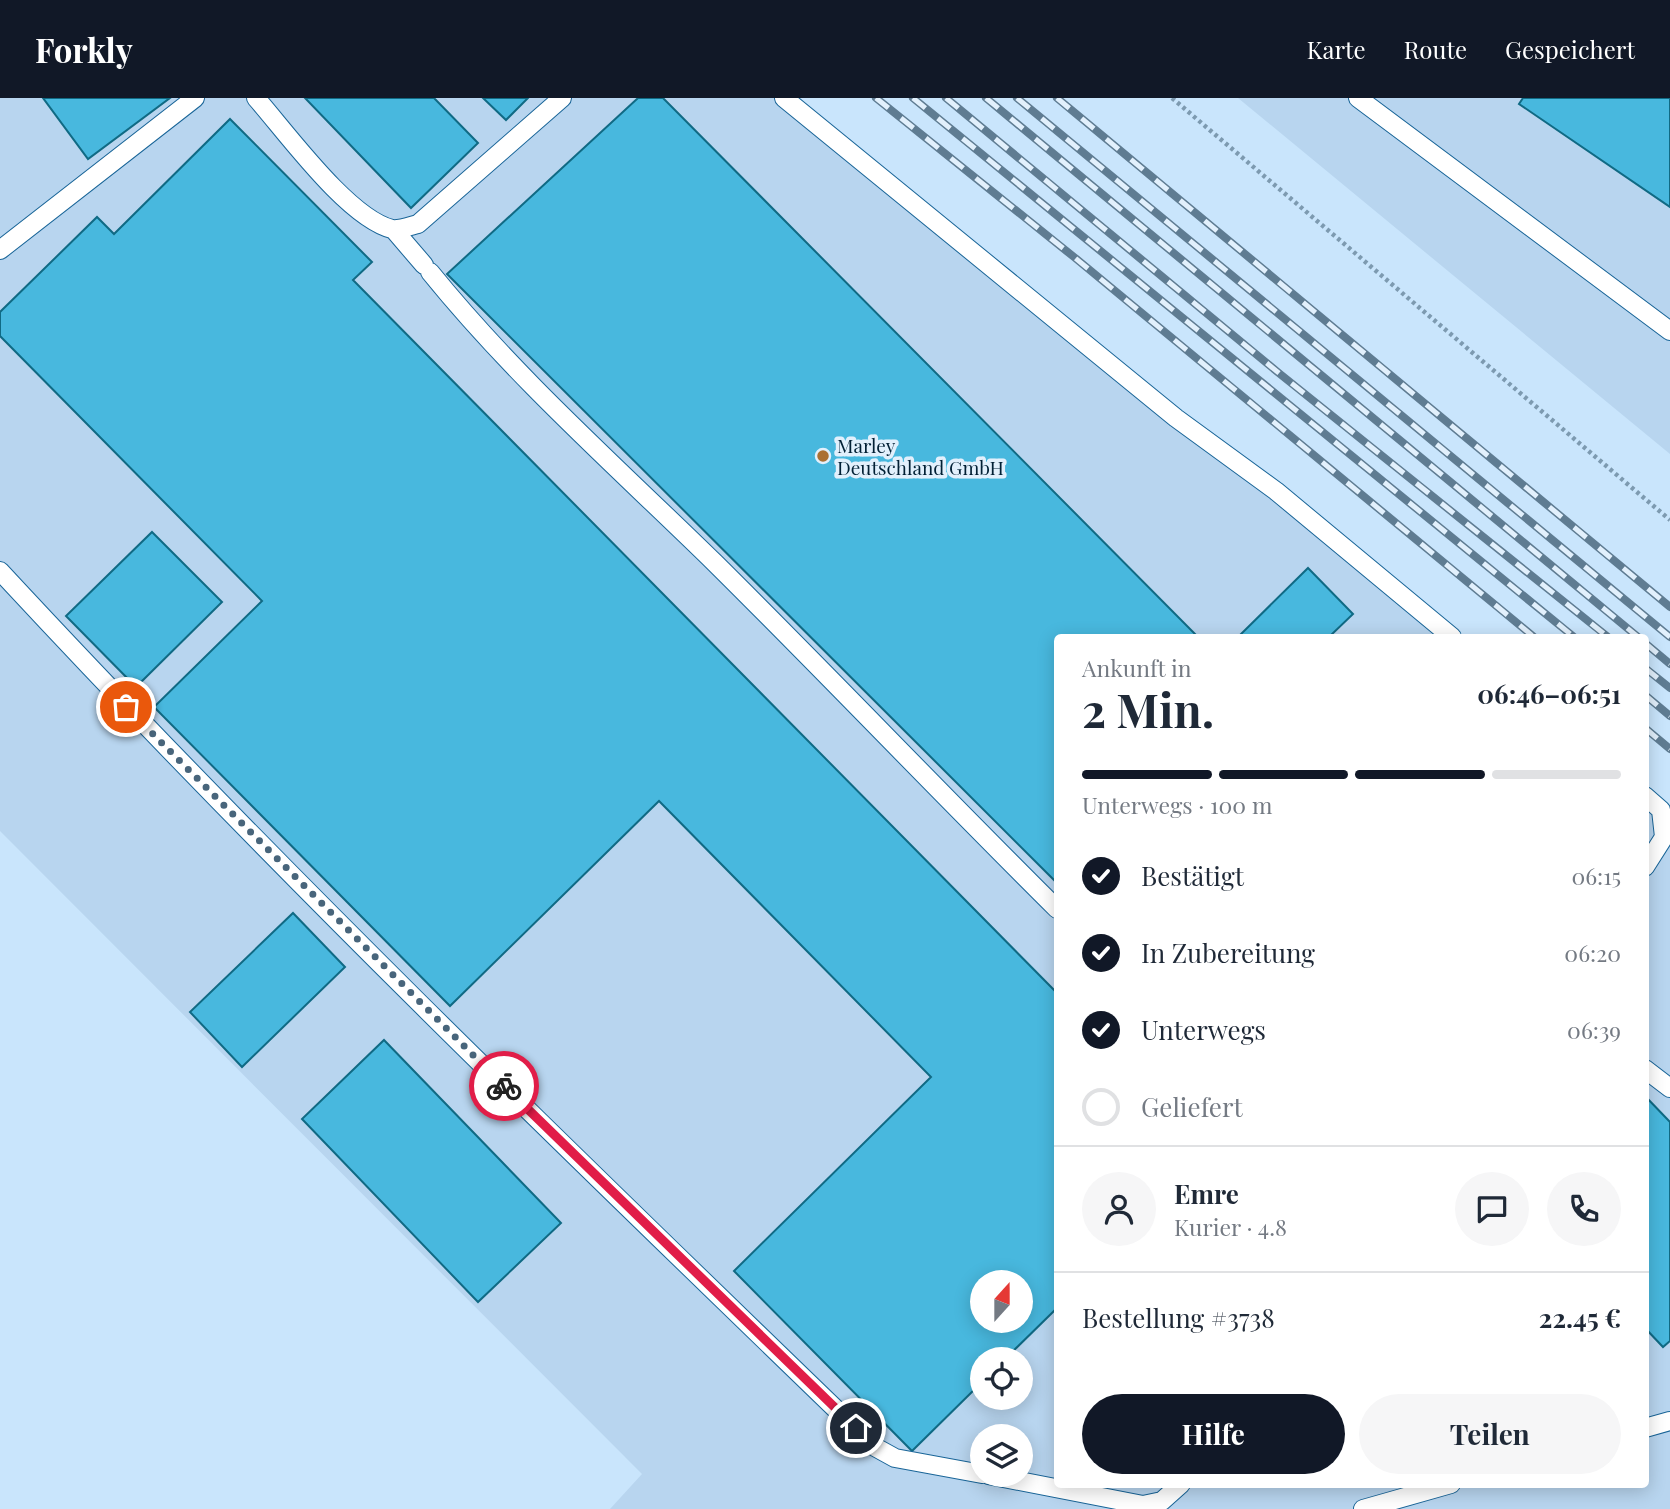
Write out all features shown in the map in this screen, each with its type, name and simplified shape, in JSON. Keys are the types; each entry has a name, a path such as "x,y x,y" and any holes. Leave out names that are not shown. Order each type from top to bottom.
{"lane":[{"path":"0,250 195,98"},
{"path":"256,98 339,193 375,222 394,230 457,306 1054,906"},
{"path":"394,230 418,224 562,98"},
{"path":"784,98 1176,418 1276,491 1448,634"},
{"path":"1358,98 1666,324"},
{"path":"0,571 126,707 498,1080 875,1447 895,1458 970,1472"},
{"path":"1649,800 1661,810 1667,840 1649,862"},
{"path":"1649,1072 1670,1088"},
{"path":"1649,1427 1670,1421"},
{"path":"1033,1484 1054,1488"},
{"path":"1055,1488 1143,1505 1162,1501 1177,1488"},
{"path":"1363,1509 1437,1488"}],"path":[{"path":"1172,98 1670,520"}],"shaded area":[{"path":"0,98 797,98 1439,634 1054,634 1054,1488 1649,1488 1649,809 1670,826 1670,1509 610,1509 642,1474 0,831"},
{"path":"1238,98 1670,98 1670,454"}],"building":[{"path":"43,98 170,98 88,159"},
{"path":"305,98 434,98 478,143 411,208"},
{"path":"483,98 528,98 506,120"},
{"name":"Marley Deutschland GmbH","path":"638,98 663,98 1195,634 1054,634 1054,880 447,274"},
{"path":"1523,98 1670,98 1670,207 1519,104"},
{"path":"230,119 372,262 353,280 1054,990 1054,1311 1033,1332 1033,1270 970,1270 970,1334 1030,1334 1017,1347 970,1347 970,1394 912,1451 734,1271 931,1077 659,801 450,1006 154,707 262,601 0,336 0,312 97,217 114,234"},
{"path":"152,532 222,602 136,687 66,616"},
{"path":"1308,568 1353,614 1332,634 1241,634"},
{"path":"293,913 345,967 242,1067 190,1012"},
{"path":"384,1040 561,1223 478,1302 302,1119"},
{"path":"1649,1100 1670,1122 1670,1341 1663,1347 1649,1332"}],"railway":[{"path":"876,98 1074,257 1530,634"},
{"path":"913,98 1570,634"},
{"path":"946,98 1280,374 1604,634"},
{"path":"986,98 1634,634"},
{"path":"1017,98 1670,637"},
{"path":"1057,98 1670,607"},
{"path":"1649,646 1670,664"},
{"path":"1649,671 1670,688"},
{"path":"1649,698 1670,716"},
{"path":"1649,731 1670,749"}],"way so far":[{"path":"126,707 504,1086"}],"place":[{"name":"Marley Deutschland GmbH","path":"823,456"}],"route":[{"path":"504,1086 856,1428"}]}
